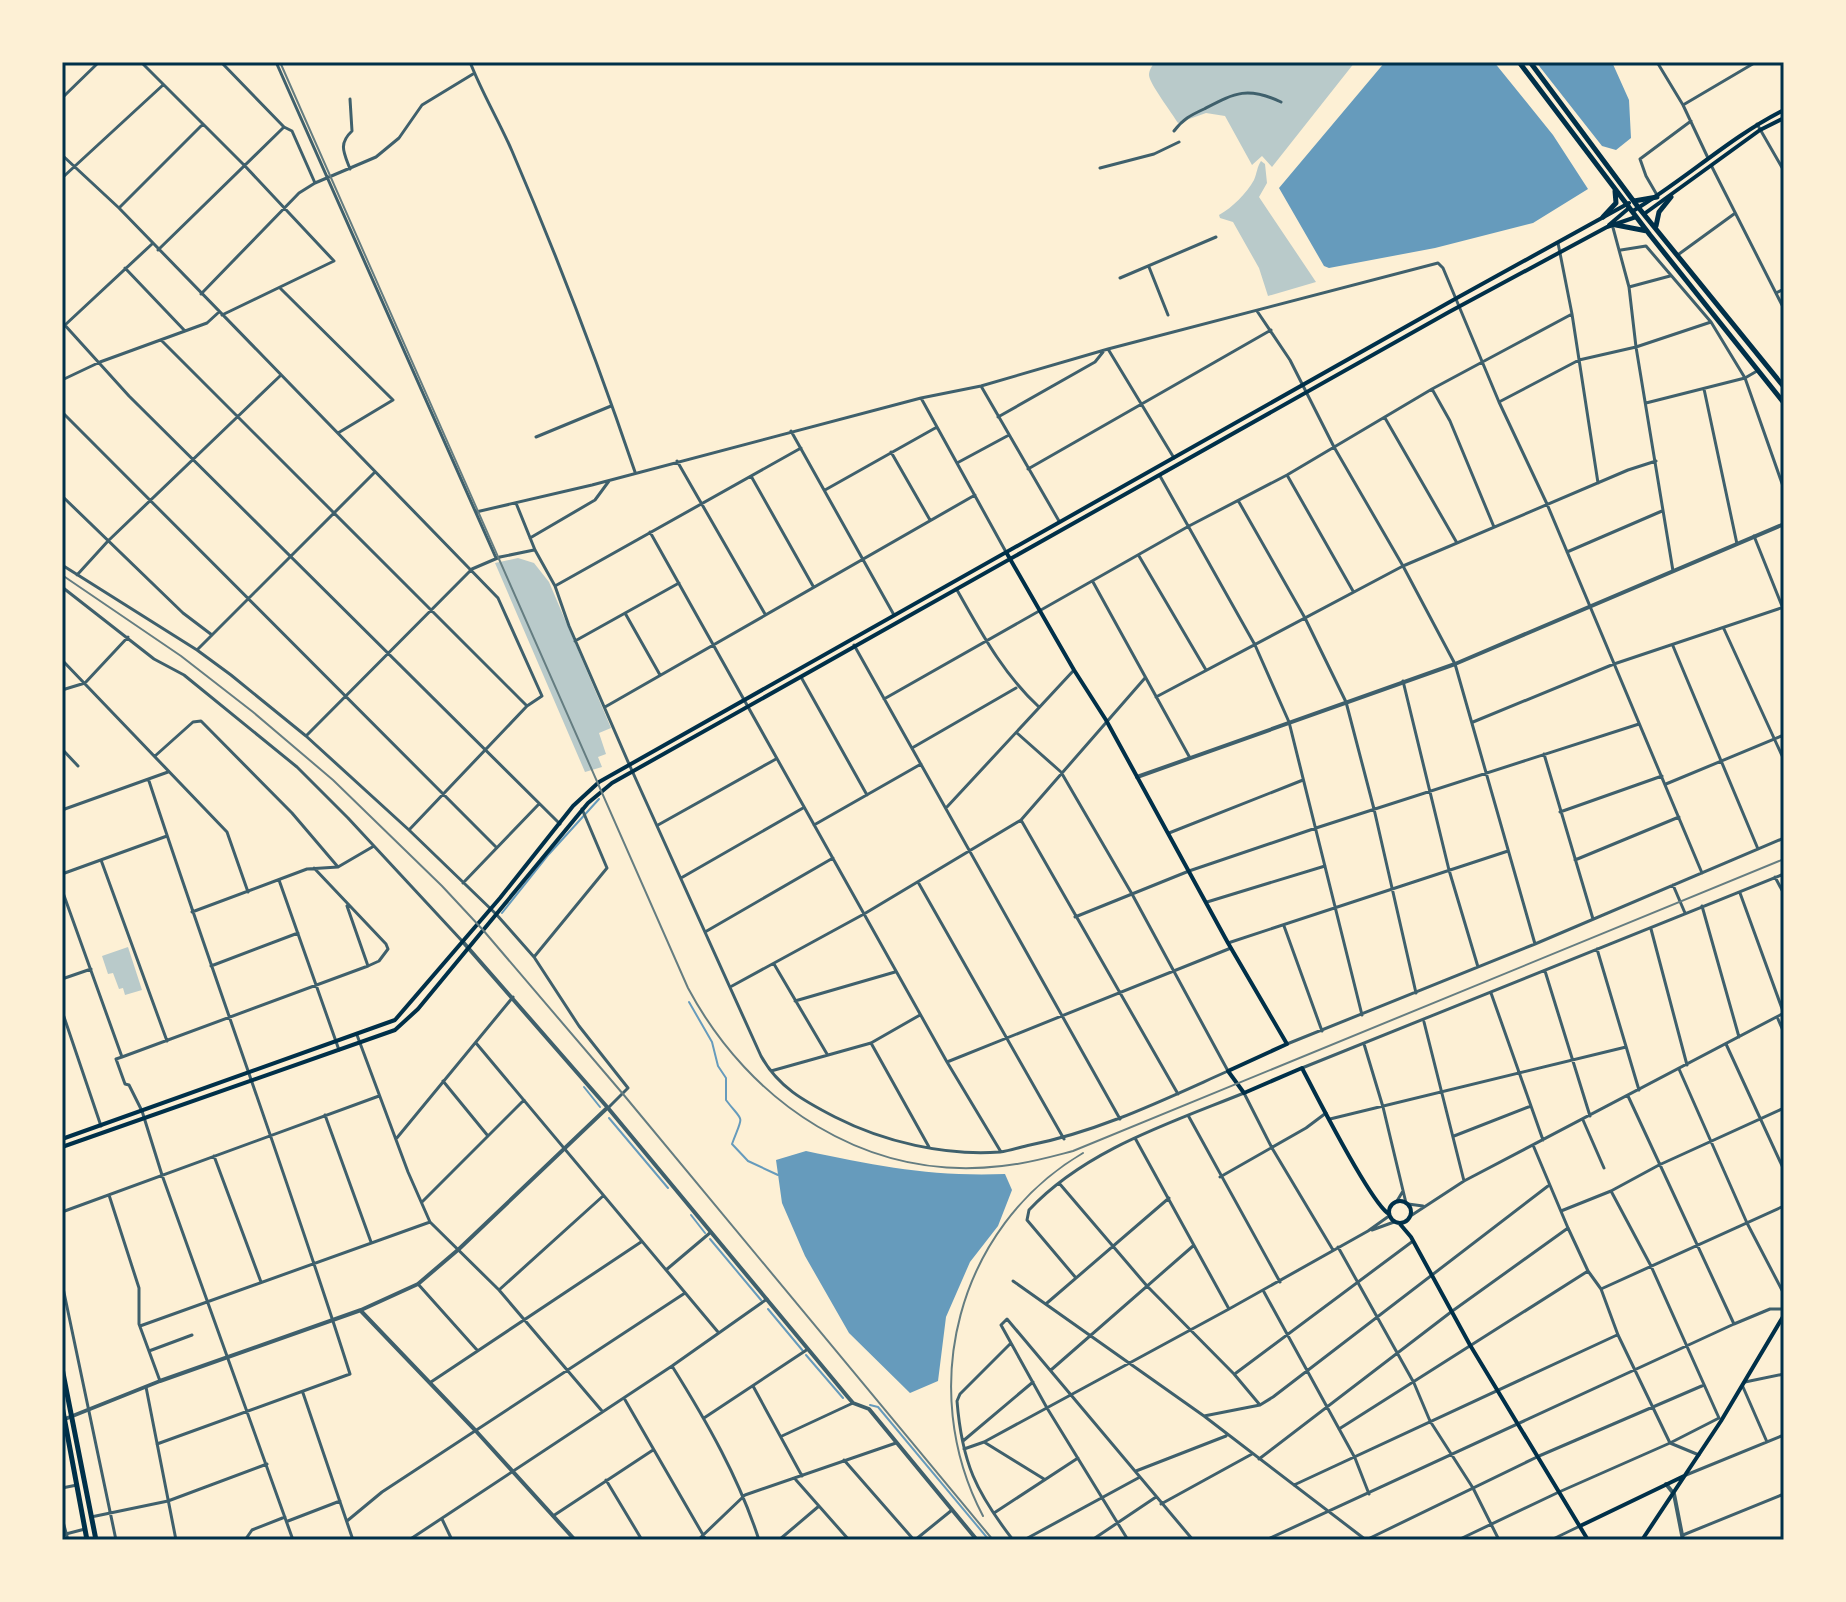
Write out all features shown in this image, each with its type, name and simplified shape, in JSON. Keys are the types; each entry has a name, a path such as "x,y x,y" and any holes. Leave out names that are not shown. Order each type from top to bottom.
{"highway":[{"path":"1519,62 1613,186 1633,206"},
{"path":"1530,62 1713,320 1784,403"},
{"path":"1603,217 1616,203 1613,186"},
{"path":"1633,206 1658,197"},
{"path":"1656,227 1659,212 1671,197"},
{"path":"1640,216 1656,227 1784,387"},
{"path":"1612,225 1648,231"},
{"path":"62,1368 66,1419 87,1540"},
{"path":"62,1406 96,1540"}],"main road":[{"path":"1658,197 1757,124 1784,110"},
{"path":"62,1147 395,1030 405,1023 595,795 632,771 1161,478 1561,250 1612,225 1640,216 1671,197 1760,130 1784,118"},
{"path":"62,1139 400,1017 558,823 591,789 629,764 1454,297 1603,217 1633,206"},
{"path":"1612,225 1633,206"},
{"path":"1006,552 1106,720 1287,1044 1228,1071 1244,1093 1302,1068 1380,1209 1412,1239 1470,1345 1588,1540"},
{"path":"1375,1199 1381,1203 1407,1203 1412,1239"},
{"path":"1389,1215 1396,1202"},
{"path":"1397,1223 1410,1217"},
{"path":"1642,1540 1784,1319"},
{"path":"1580,1526 1686,1475"}],"street":[{"path":"62,98 99,62"},
{"path":"62,380 100,362 207,323 220,313 334,261 285,207 141,62"},
{"path":"221,62 284,127 292,131 315,183"},
{"path":"276,62 476,512 493,559"},
{"path":"470,62 511,148 598,364 635,472"},
{"path":"1657,62 1683,105 1709,159"},
{"path":"1683,105 1756,62"},
{"path":"201,294 299,193 327,177 376,157 399,138 422,105 475,73"},
{"path":"62,178 163,85"},
{"path":"1174,131 1189,116 1240,92 1257,93 1281,102"},
{"path":"350,99 352,131 344,139 342,148 350,169"},
{"path":"1658,197 1640,159 1691,121"},
{"path":"119,208 203,124"},
{"path":"1757,124 1784,171"},
{"path":"158,250 284,127"},
{"path":"1100,168 1154,154 1179,142"},
{"path":"62,155 119,208 472,569 502,604 542,696 527,706 409,830"},
{"path":"1712,167 1784,309"},
{"path":"1678,254 1734,214"},
{"path":"1612,225 1629,287 1673,571"},
{"path":"1120,278 1216,237"},
{"path":"1558,242 1598,483"},
{"path":"152,244 64,324 129,396 558,823"},
{"path":"1620,251 1646,246 1713,320 1745,378 1784,489"},
{"path":"476,512 921,398 981,386 1106,349 1440,264 1547,504 1702,873"},
{"path":"1149,265 1168,315"},
{"path":"125,268 185,331"},
{"path":"1629,287 1670,276"},
{"path":"280,288 393,400 338,433"},
{"path":"1776,293 1784,289"},
{"path":"1257,310 1301,383 1455,664 1535,944"},
{"path":"884,699 1189,526 1287,475 1481,361 1572,314"},
{"path":"1499,402 1579,360 1636,347 1713,320"},
{"path":"1028,469 1271,330"},
{"path":"161,340 527,706"},
{"path":"1106,349 1173,457"},
{"path":"998,417 1095,362 1106,349"},
{"path":"1646,403 1745,378 1757,371"},
{"path":"77,575 108,541 280,376"},
{"path":"981,386 1059,521"},
{"path":"1432,389 1450,421 1494,527"},
{"path":"1704,389 1737,544"},
{"path":"921,398 1006,552"},
{"path":"536,437 611,406"},
{"path":"62,412 496,847"},
{"path":"1384,417 1457,543"},
{"path":"825,490 937,427"},
{"path":"791,431 894,615"},
{"path":"957,463 1009,435"},
{"path":"555,586 801,448"},
{"path":"891,452 930,520"},
{"path":"677,461 765,614"},
{"path":"1156,697 1403,566 1656,461"},
{"path":"197,650 376,472"},
{"path":"1287,475 1353,591"},
{"path":"751,476 813,586"},
{"path":"1161,478 1255,645 1289,722 1362,1015"},
{"path":"530,538 595,500 609,480"},
{"path":"605,707 975,495"},
{"path":"62,496 183,613 212,635"},
{"path":"1239,502 1305,618 1346,702 1416,993"},
{"path":"516,503 535,550 555,586 575,641 632,771 770,1071 789,1090 856,1128 896,1141 929,1147 1001,1152 1064,1139 1120,1119 1228,1071 1132,894 1061,772 1017,733"},
{"path":"1567,552 1663,511"},
{"path":"1137,777 1455,664 1784,524"},
{"path":"650,532 920,1015 1001,1152"},
{"path":"1472,722 1614,664 1784,608 1754,536"},
{"path":"306,736 472,569 493,559 535,550"},
{"path":"1139,555 1206,670"},
{"path":"62,565 197,650 306,736 409,830 496,914 534,957 579,1026 628,1089 418,1284 361,1310 160,1381 66,1419"},
{"path":"1093,581 1190,758"},
{"path":"575,641 679,583"},
{"path":"62,587 154,659 184,675 297,767 374,846 513,997 853,1403 869,1409 977,1540"},
{"path":"956,589 1018,687 1039,707"},
{"path":"625,613 660,675"},
{"path":"1724,629 1784,760"},
{"path":"62,690 85,683 128,637"},
{"path":"851,640 1120,1119"},
{"path":"1672,645 1758,849"},
{"path":"62,660 227,832 248,892"},
{"path":"946,808 1074,670"},
{"path":"801,677 867,795"},
{"path":"732,986 864,914 1021,820 1145,678"},
{"path":"1403,681 1449,870 1478,967"},
{"path":"912,748 1018,687"},
{"path":"155,756 193,722 201,721 292,813 338,867"},
{"path":"1075,917 1189,871 1640,724"},
{"path":"1666,784 1784,735"},
{"path":"62,749 78,766"},
{"path":"1544,754 1593,919"},
{"path":"658,825 776,759"},
{"path":"814,825 921,764"},
{"path":"62,810 149,781 169,771"},
{"path":"1560,812 1662,776"},
{"path":"1169,833 1303,780"},
{"path":"149,781 315,1263 348,1377 157,1444"},
{"path":"463,883 538,804"},
{"path":"681,878 803,808"},
{"path":"534,957 607,868 582,809"},
{"path":"1575,860 1680,816"},
{"path":"1021,820 1178,1094"},
{"path":"62,874 167,836"},
{"path":"1287,1044 1535,944 1784,838"},
{"path":"192,912 314,868 338,867 374,846"},
{"path":"947,1062 1284,924 1508,851"},
{"path":"705,932 834,857"},
{"path":"101,860 167,1041"},
{"path":"1207,902 1325,866"},
{"path":"293,1540 162,1175 145,1119 129,1085 125,1084 116,1059 317,987 379,961 388,949 383,940 314,868"},
{"path":"1302,1068 1784,874"},
{"path":"1775,877 1784,894"},
{"path":"279,880 339,1050"},
{"path":"918,882 1064,1139"},
{"path":"1673,885 1685,913"},
{"path":"62,890 122,1057"},
{"path":"1410,1217 1464,1181 1784,1014 1740,891"},
{"path":"346,903 368,966"},
{"path":"1702,906 1739,1037"},
{"path":"1284,924 1322,1031"},
{"path":"1650,928 1687,1065"},
{"path":"211,966 298,933"},
{"path":"1597,949 1639,1090"},
{"path":"773,963 827,1054"},
{"path":"62,979 91,969"},
{"path":"795,1001 896,971"},
{"path":"1545,971 1590,1116"},
{"path":"1491,992 1543,1140"},
{"path":"396,1140 513,997"},
{"path":"62,1011 101,1126"},
{"path":"770,1071 871,1043 920,1015"},
{"path":"1777,1017 1784,1033"},
{"path":"1424,1021 1464,1181"},
{"path":"357,1035 430,1222 499,1290 602,1411"},
{"path":"476,1043 718,1332"},
{"path":"871,1043 929,1147"},
{"path":"1364,1044 1407,1203 1423,1206"},
{"path":"1726,1044 1784,1170"},
{"path":"1330,1119 1626,1047"},
{"path":"1679,1069 1747,1223 1784,1294"},
{"path":"443,1081 488,1136"},
{"path":"1076,1278 1027,1220 1029,1210 1081,1168 1135,1138 1244,1093 1272,1148 1333,1250"},
{"path":"62,1212 379,1096"},
{"path":"1628,1096 1734,1324"},
{"path":"421,1203 524,1100"},
{"path":"1454,1136 1531,1106"},
{"path":"1561,1211 1611,1191 1659,1165 1784,1108"},
{"path":"1220,1177 1326,1113"},
{"path":"325,1115 371,1242"},
{"path":"1189,1115 1220,1177 1280,1282"},
{"path":"1583,1120 1604,1168"},
{"path":"1135,1138 1229,1309"},
{"path":"1533,1145 1548,1186 1588,1271 1601,1289 1618,1335 1670,1443 1699,1455"},
{"path":"214,1156 261,1282"},
{"path":"1059,1183 1147,1286 1234,1374 1260,1405"},
{"path":"1204,1416 1260,1405 1548,1186"},
{"path":"1396,1202 1403,1187"},
{"path":"1458,1540 1720,1420 1651,1266 1611,1191"},
{"path":"109,1195 139,1288 140,1326 160,1381"},
{"path":"499,1290 604,1196"},
{"path":"1047,1303 1169,1198"},
{"path":"1601,1289 1784,1206"},
{"path":"964,1449 984,1442 1280,1282 1368,1231 1389,1215"},
{"path":"140,1326 430,1222"},
{"path":"1368,1231 1397,1223"},
{"path":"1259,1459 1451,1312 1568,1228"},
{"path":"666,1270 711,1232"},
{"path":"1234,1374 1357,1284 1412,1239"},
{"path":"431,1382 641,1241"},
{"path":"1051,1370 1194,1246"},
{"path":"1338,1247 1414,1383 1430,1421 1473,1488 1499,1540"},
{"path":"1339,1429 1588,1271"},
{"path":"1013,1281 1204,1416 1366,1540 1539,1456 1704,1385"},
{"path":"62,1283 116,1540"},
{"path":"418,1284 478,1351"},
{"path":"1263,1291 1355,1458 1369,1494"},
{"path":"347,1521 382,1492 685,1293"},
{"path":"409,1540 672,1366 767,1299"},
{"path":"1266,1540 1734,1324 1770,1309 1784,1309"},
{"path":"361,1310 575,1540"},
{"path":"1128,1540 1047,1408 1001,1325 1007,1319 1193,1540"},
{"path":"149,1351 192,1335"},
{"path":"1294,1485 1618,1335"},
{"path":"1011,1343 958,1397 964,1449 974,1481 984,1502 1013,1540"},
{"path":"704,1418 808,1349"},
{"path":"672,1366 745,1495 759,1540"},
{"path":"1767,1442 1743,1384 1784,1374"},
{"path":"963,1441 1033,1382"},
{"path":"753,1386 802,1476"},
{"path":"145,1387 176,1540"},
{"path":"303,1393 353,1540"},
{"path":"624,1398 706,1540"},
{"path":"782,1436 853,1403"},
{"path":"1136,1471 1227,1435"},
{"path":"1686,1475 1784,1435"},
{"path":"984,1442 1044,1479"},
{"path":"698,1540 745,1495 896,1443"},
{"path":"553,1516 653,1450"},
{"path":"1161,1504 1253,1453"},
{"path":"993,1514 1078,1458"},
{"path":"844,1460 915,1540 952,1510"},
{"path":"90,1517 168,1501 267,1464"},
{"path":"1024,1540 1141,1476"},
{"path":"795,1479 849,1540"},
{"path":"606,1480 642,1540"},
{"path":"1666,1484 1674,1494 1683,1538 1784,1494"},
{"path":"62,1488 77,1485"},
{"path":"1092,1540 1156,1497"},
{"path":"245,1540 252,1530 340,1501"},
{"path":"779,1540 819,1506"},
{"path":"62,1518 68,1540"},
{"path":"442,1519 452,1540"},
{"path":"1551,1540 1580,1526"},
{"path":"64,1534 85,1529"}],"shaded area":[{"path":"1155,62 1355,62 1272,167 1262,156 1252,165 1225,116 1206,113 1178,123 1150,79"},
{"path":"1261,161 1265,164 1267,183 1259,197 1316,282 1268,296 1259,268 1233,222 1219,215 1247,190"},
{"path":"518,558 534,563 549,582 611,728 599,733 606,754 598,757 602,767 585,772 495,563"},
{"path":"128,947 142,990 125,995 113,973 108,974 102,956"}],"water":[{"path":"1385,62 1494,62 1553,135 1588,189 1533,223 1435,248 1329,268 1324,266 1279,188"},
{"path":"1536,62 1612,62 1629,100 1631,138 1616,150 1602,146"},
{"path":"806,1151 905,1169 953,1174 1005,1174 1012,1190 998,1226 970,1262 946,1317 938,1381 910,1393 849,1333 805,1256 782,1203 776,1160"}],"waterway":[{"path":"502,913 549,854 599,799"},
{"path":"689,1002 712,1042 718,1066 726,1078 726,1100 740,1119 732,1144 748,1161 778,1175"},
{"path":"584,1087 600,1107"},
{"path":"609,1118 668,1188"},
{"path":"691,1215 705,1233"},
{"path":"710,1239 761,1300"},
{"path":"768,1309 803,1351"},
{"path":"806,1355 843,1398"},
{"path":"870,1405 878,1407 989,1540"}],"railway":[{"path":"280,62 688,988 714,1030 744,1067 779,1100 818,1126 860,1147 905,1161 952,1168 1011,1165 1073,1151 1784,859"},
{"path":"62,575 181,656 253,712 333,780 442,886 623,1094 993,1540"},
{"path":"983,1516 963,1467 953,1416 952,1365 961,1315 978,1267 1005,1223 1040,1185 1083,1153"}]}
